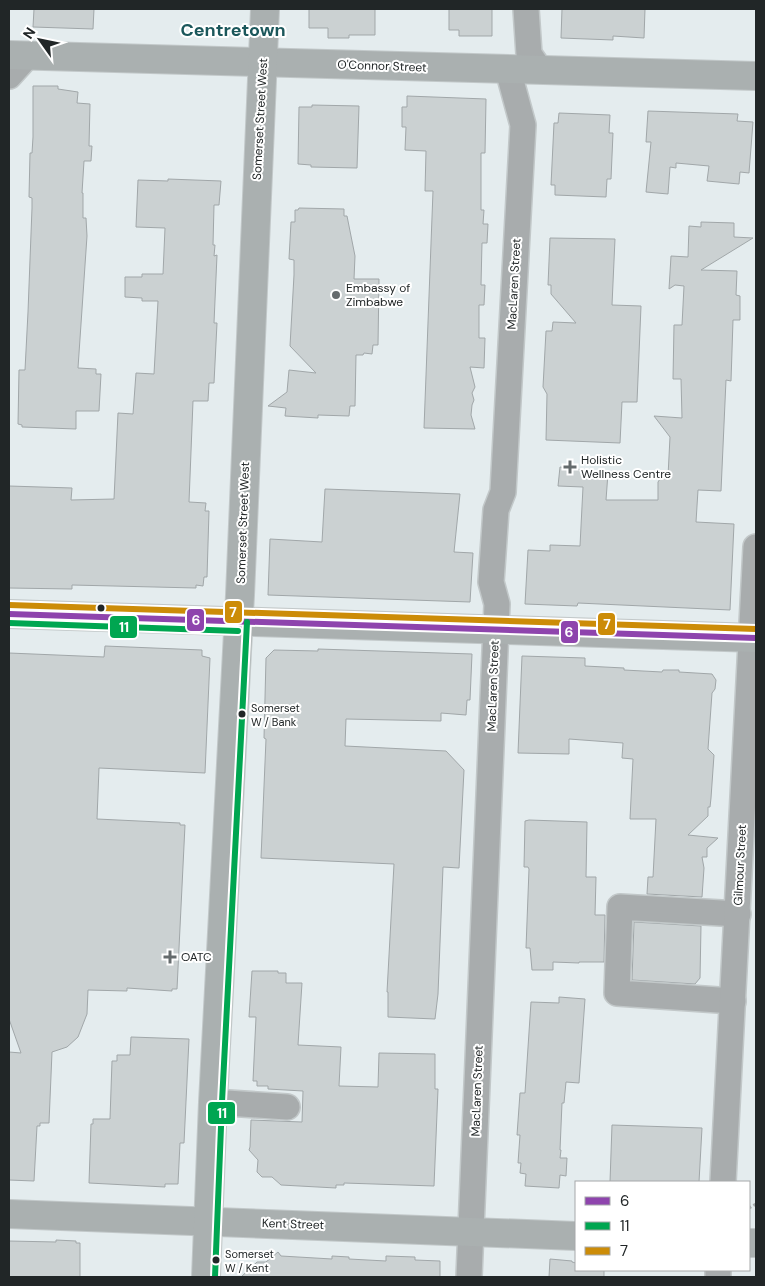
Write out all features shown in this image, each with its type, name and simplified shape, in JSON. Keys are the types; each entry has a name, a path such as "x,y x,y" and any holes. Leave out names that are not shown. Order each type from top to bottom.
{"main road":[{"name":"Somerset Street West","path":"206,1277 213,1102 238,622 265,9"},
{"name":"O'Connor Street","path":"18,55 756,76"},
{"path":"9,614 754,638"},
{"name":"Kent Street","path":"9,1214 575,1236"}],"street":[{"path":"526,9 529,54 540,70"},
{"path":"9,76 18,55"},
{"name":"MacLaren Street","path":"468,1277 496,604 491,582 496,510 503,492 523,124 508,70"},
{"name":"Gilmour Street","path":"723,1181 754,638 756,547"},
{"path":"734,1000 617,993 620,906 738,914"},
{"path":"213,1102 287,1107"}],"building":[{"path":"34,9 94,9 93,29 33,27"},
{"path":"309,9 375,9 375,35 349,35 349,38 328,38 328,28 309,28"},
{"path":"449,9 492,9 492,36 459,36 459,30 449,30"},
{"path":"562,9 645,9 644,38 613,36 613,40 561,38"},
{"path":"33,86 58,86 58,89 78,92 77,103 90,104 89,146 92,146 91,161 84,161 82,193 83,218 86,218 87,236 78,368 96,369 96,374 101,374 99,411 76,411 76,429 22,427 22,425 18,424 19,370 25,370 28,312 32,208 32,198 29,197 30,153 32,153 33,137"},
{"path":"407,96 486,99 485,153 481,153 481,210 484,210 483,224 488,224 487,243 482,243 481,285 485,285 484,305 479,305 479,338 485,338 484,368 470,367 475,387 472,393 474,400 471,415 475,429 424,428 433,191 425,191 426,151 405,150 406,127 402,127 402,107 407,107"},
{"path":"312,105 359,106 357,168 311,167 311,165 298,164 299,107 312,107"},
{"path":"648,111 738,114 737,121 753,122 749,173 740,172 739,184 707,181 709,166 676,163 676,168 670,167 668,194 646,192 651,142 646,142"},
{"path":"559,113 610,115 609,133 613,133 611,179 607,179 606,197 555,195 555,185 551,185 554,123 558,123"},
{"path":"168,179 221,181 219,205 214,205 213,245 215,245 214,256 217,255 214,323 217,323 214,383 209,383 208,401 193,401 189,502 206,503 205,511 209,511 207,577 204,577 203,586 196,585 196,588 72,585 72,589 9,588 9,486 72,488 71,500 114,499 118,413 133,414 136,373 154,374 158,301 142,301 142,298 125,297 125,277 142,277 142,274 163,274 165,228 136,227 138,180 168,181"},
{"path":"299,208 344,209 344,216 347,216 355,256 354,279 379,279 378,345 373,345 372,354 356,355 355,406 350,406 349,416 318,415 318,418 285,416 286,408 268,406 287,392 289,370 316,373 290,346 294,275 294,260 289,259 291,222 295,222 295,210"},
{"path":"701,222 734,223 734,237 753,238 701,270 737,271 736,295 740,296 740,320 733,320 731,381 726,380 721,491 698,490 696,522 734,524 730,610 578,603 577,606 525,604 528,550 550,551 550,545 580,546 583,487 558,486 560,467 608,473 606,500 658,500 658,482 662,476 668,476 670,437 654,416 682,418 681,379 673,379 674,325 682,325 684,286 675,285 669,289 671,256 688,257 689,226 701,227"},
{"path":"550,238 615,239 612,305 641,306 637,402 622,402 620,443 546,440 547,394 543,387 546,331 552,331 553,322 576,323 551,294 551,285 548,285"},
{"path":"325,489 460,494 454,552 473,553 470,602 268,595 270,539 322,542"},
{"path":"105,646 202,650 202,656 210,658 205,773 99,768 97,819 180,823 180,825 185,825 177,989 172,989 172,991 127,988 127,991 88,990 87,1014 78,1037 67,1047 52,1052 49,1123 40,1123 40,1126 37,1126 34,1181 9,1180 9,1052 21,1053 9,1019 9,653 104,657"},
{"path":"318,649 472,654 470,700 467,700 466,715 441,713 441,721 346,719 345,746 446,751 464,770 459,868 443,867 438,994 435,1019 388,1017 387,992 394,864 261,858 266,739 264,738 266,658 274,650 318,651"},
{"path":"522,656 585,658 585,666 624,668 624,670 662,672 663,670 679,670 679,672 712,674 716,680 715,689 712,693 708,749 714,755 710,807 708,807 708,816 688,835 718,838 707,848 707,857 702,857 704,868 702,897 647,894 648,877 653,877 656,819 630,819 633,759 622,758 623,743 569,739 569,754 518,753"},
{"path":"525,821 587,822 586,877 596,877 595,915 605,915 604,962 553,962 553,970 532,970 530,948 526,948 529,869 524,867"},
{"path":"634,922 701,926 700,978 695,984 632,980"},
{"path":"252,971 278,971 278,973 286,973 286,983 302,983 298,1045 341,1047 339,1086 378,1087 379,1053 435,1054 435,1089 438,1089 434,1186 344,1183 344,1185 336,1185 336,1188 281,1185 272,1177 262,1177 257,1172 258,1160 249,1150 251,1120 302,1122 303,1091 268,1089 268,1086 257,1086 257,1081 253,1081 256,1017 249,1017"},
{"path":"559,997 585,999 579,1083 566,1082 564,1103 562,1103 560,1158 567,1158 566,1176 560,1175 559,1188 525,1186 526,1174 520,1173 521,1163 518,1163 520,1135 517,1135 520,1093 525,1093 531,1002 559,1003"},
{"path":"131,1037 189,1039 184,1143 180,1143 178,1184 165,1184 165,1187 89,1183 91,1124 93,1124 93,1119 110,1119 112,1061 117,1061 117,1055 130,1055"},
{"path":"612,1125 702,1128 699,1181 610,1181"},
{"path":"56,1240 80,1243 80,1277 9,1277 9,1241 56,1242"},
{"path":"278,1252 281,1256 332,1259 332,1256 386,1261 386,1256 415,1257 415,1260 440,1261 440,1277 241,1277 257,1262 266,1262"},
{"path":"550,1259 572,1261 575,1263 575,1271 604,1271 604,1277 549,1277"}],"transit line":[{"name":"7","path":"9,605 756,629"},
{"name":"6","path":"9,614 756,638"},
{"name":"11","path":"215,1277 222,1102 247,622"},
{"name":"11","path":"9,623 238,631"}],"place":[{"name":"Embassy of Zimbabwe","path":"336,295"},
{"name":"Holistic Wellness Centre","path":"570,467"},
{"name":"Somerset W / Bank","path":"242,714"},
{"name":"OATC","path":"170,957"},
{"name":"Somerset W / Kent","path":"216,1260"}],"district":[{"name":"Centretown","path":"233,30"}]}
